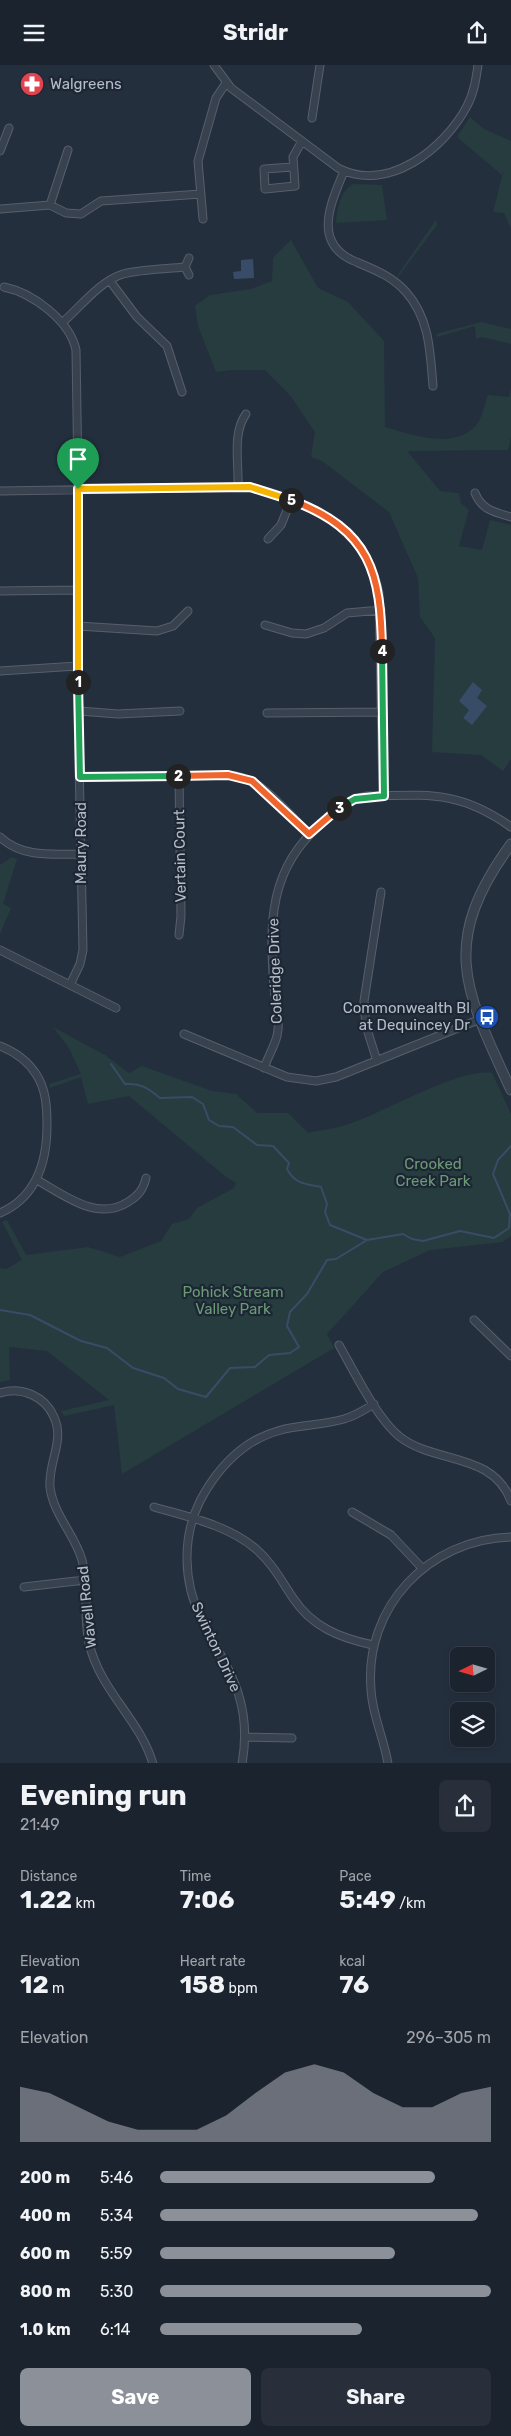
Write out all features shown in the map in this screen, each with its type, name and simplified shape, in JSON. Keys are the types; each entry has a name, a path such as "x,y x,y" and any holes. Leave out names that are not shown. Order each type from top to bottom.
{"street":[{"path":"214,65 226,83 302,141 344,171 364,175 394,171 418,159 439,144 467,106 475,82 478,65"},
{"path":"312,118 320,65"},
{"path":"203,219 198,161 216,98 226,83"},
{"path":"0,150 9,127"},
{"path":"293,167 264,169 265,189 295,186 293,157 302,141"},
{"path":"50,205 68,150"},
{"path":"344,171 328,211 327,223 330,237 340,251 349,259 378,270 407,293 419,311 429,341 433,386"},
{"path":"0,209 50,205 66,213 81,214 101,201 201,194"},
{"path":"189,257 185,267 189,275"},
{"path":"63,323 110,281 124,274 185,267"},
{"path":"110,281 137,317 167,346 182,392"},
{"name":"Maury Road","path":"4,287 25,293 63,323 71,333 76,350 78,489 77,666 83,950 80,964 70,985"},
{"path":"238,487 239,429 246,414"},
{"path":"0,491 238,487 264,490 328,517 352,538 368,561 375,577 381,611 384,796"},
{"path":"475,493 478,502 484,508 511,517"},
{"path":"268,539 281,525 291,501"},
{"path":"0,591 77,590"},
{"path":"78,626 157,631 173,626 188,611"},
{"path":"265,625 286,632 306,634 324,628 347,613 381,611"},
{"path":"0,671 77,666"},
{"path":"79,711 118,714 180,711"},
{"path":"268,713 382,712"},
{"name":"Vertain Court","path":"178,935 181,916 179,775"},
{"path":"80,777 228,775 252,781 309,834"},
{"name":"Coleridge Drive","path":"264,1068 273,1048 278,1027 273,975 272,921 275,899 286,865 309,834 348,802 362,797 384,796 434,796 462,800 487,811 511,827"},
{"path":"0,837 25,852 80,854"},
{"path":"511,844 485,881 469,924 466,948 467,975 478,1020 511,1089"},
{"path":"377,1061 366,1026 364,1001 381,891"},
{"path":"0,950 116,1008"},
{"path":"184,1034 292,1079 316,1081 336,1077 478,1020"},
{"path":"0,1046 16,1053 30,1066 40,1081 46,1097 46,1151 37,1180 17,1203 0,1213"},
{"path":"37,1180 80,1204 103,1209 122,1206 135,1197 144,1187 146,1178"},
{"path":"474,1320 511,1356"},
{"path":"339,1345 374,1404 388,1425 399,1436 424,1450 489,1471 500,1482 511,1501"},
{"name":"Wavell Road","path":"0,1393 21,1391 34,1396 48,1406 55,1417 59,1441 51,1466 51,1491 56,1507 78,1548 85,1580 87,1629 94,1659 108,1689 144,1742 153,1763"},
{"name":"Swinton Drive","path":"242,1763 246,1737 242,1707 236,1687 200,1617 190,1591 187,1557 193,1519 207,1488 215,1476 232,1458 250,1444 282,1429 348,1417 374,1404"},
{"path":"154,1507 227,1531 256,1549 276,1570 300,1608 319,1625 342,1637 373,1645"},
{"path":"352,1512 391,1535 422,1568"},
{"path":"388,1763 370,1689 373,1645 392,1602 422,1568 443,1554 485,1539 511,1537"},
{"path":"24,1587 85,1580"},
{"path":"246,1737 292,1738"}],"green space":[{"path":"470,117 484,129 511,141 511,228 504,213 493,212 504,169 502,175 457,137"},
{"path":"353,184 382,185 387,220 336,223 338,207 342,196"},
{"path":"436,220 437,225 398,277 397,276"},
{"path":"291,240 318,288 348,302 384,341 385,427 435,439 448,439 460,436 471,430 479,421 488,395 509,397 511,389 511,438 508,450 407,451 440,491 459,493 461,503 469,510 459,546 482,550 490,520 511,525 511,759 503,771 481,755 432,752 435,638 420,617 418,578 389,512 322,461 311,457 315,432 290,395 265,370 216,372 198,326 195,306 210,295 251,289 272,281 273,258","holes":["473,682 476,697 472,725 463,718 469,710"]},
{"path":"481,322 511,329 511,344 482,337 476,339 475,326 437,337 436,334"},
{"path":"12,857 17,859 3,904 11,908 0,934 0,865"},
{"path":"53,1027 105,1055 129,1073 142,1066 212,1091 236,1094 257,1113 288,1113 308,1133 341,1126 361,1119 460,1077 477,1073 492,1073 511,1114 511,1236 503,1242 430,1250 383,1272 327,1334 334,1348 122,1474 114,1405 64,1416 61,1411 109,1400 47,1351 9,1347 10,1380 0,1382 0,1268 6,1269 22,1260 2,1222 7,1220 26,1255 88,1247 120,1257 161,1241 172,1224 189,1219 197,1208 234,1188 236,1183 225,1176 129,1096 88,1104 81,1077 50,1088 49,1084 81,1074 69,1048"}],"water":[{"path":"253,259 254,278 234,279 233,272 241,271 241,260"},
{"path":"473,682 482,690 477,698 487,706 472,725 463,718 469,710 459,701"}],"waterway":[{"path":"111,1064 125,1084 136,1084 144,1087 160,1098 192,1097 203,1104 209,1120 219,1126 233,1127 257,1145 273,1146 289,1163 287,1169 293,1178 301,1183 321,1187 327,1204 325,1212 330,1225 367,1240 403,1234 412,1239 423,1241 460,1231 494,1238 509,1228 510,1214 493,1174 498,1160 511,1146"},
{"path":"0,1310 30,1315 81,1341 107,1348 133,1368 164,1378 178,1389 206,1397 230,1368 255,1367 269,1355 290,1353 299,1347 287,1326 290,1312 307,1294 327,1260 336,1259 367,1240"}],"place":[{"name":"Walgreens","path":"32,84"},
{"name":"Commonwealth Bl at Dequincey Dr","path":"487,1017"}],"route":[{"path":"250,487 264,490 311,508 328,517 352,538 368,561 379,593 381,611 384,796 362,797 348,802 309,834 261,788 243,777 228,775 80,777 77,666 78,489 250,487"}],"park label":[{"name":"Crooked Creek Park","path":"433,1172"},
{"name":"Pohick Stream Valley Park","path":"233,1300"}]}
